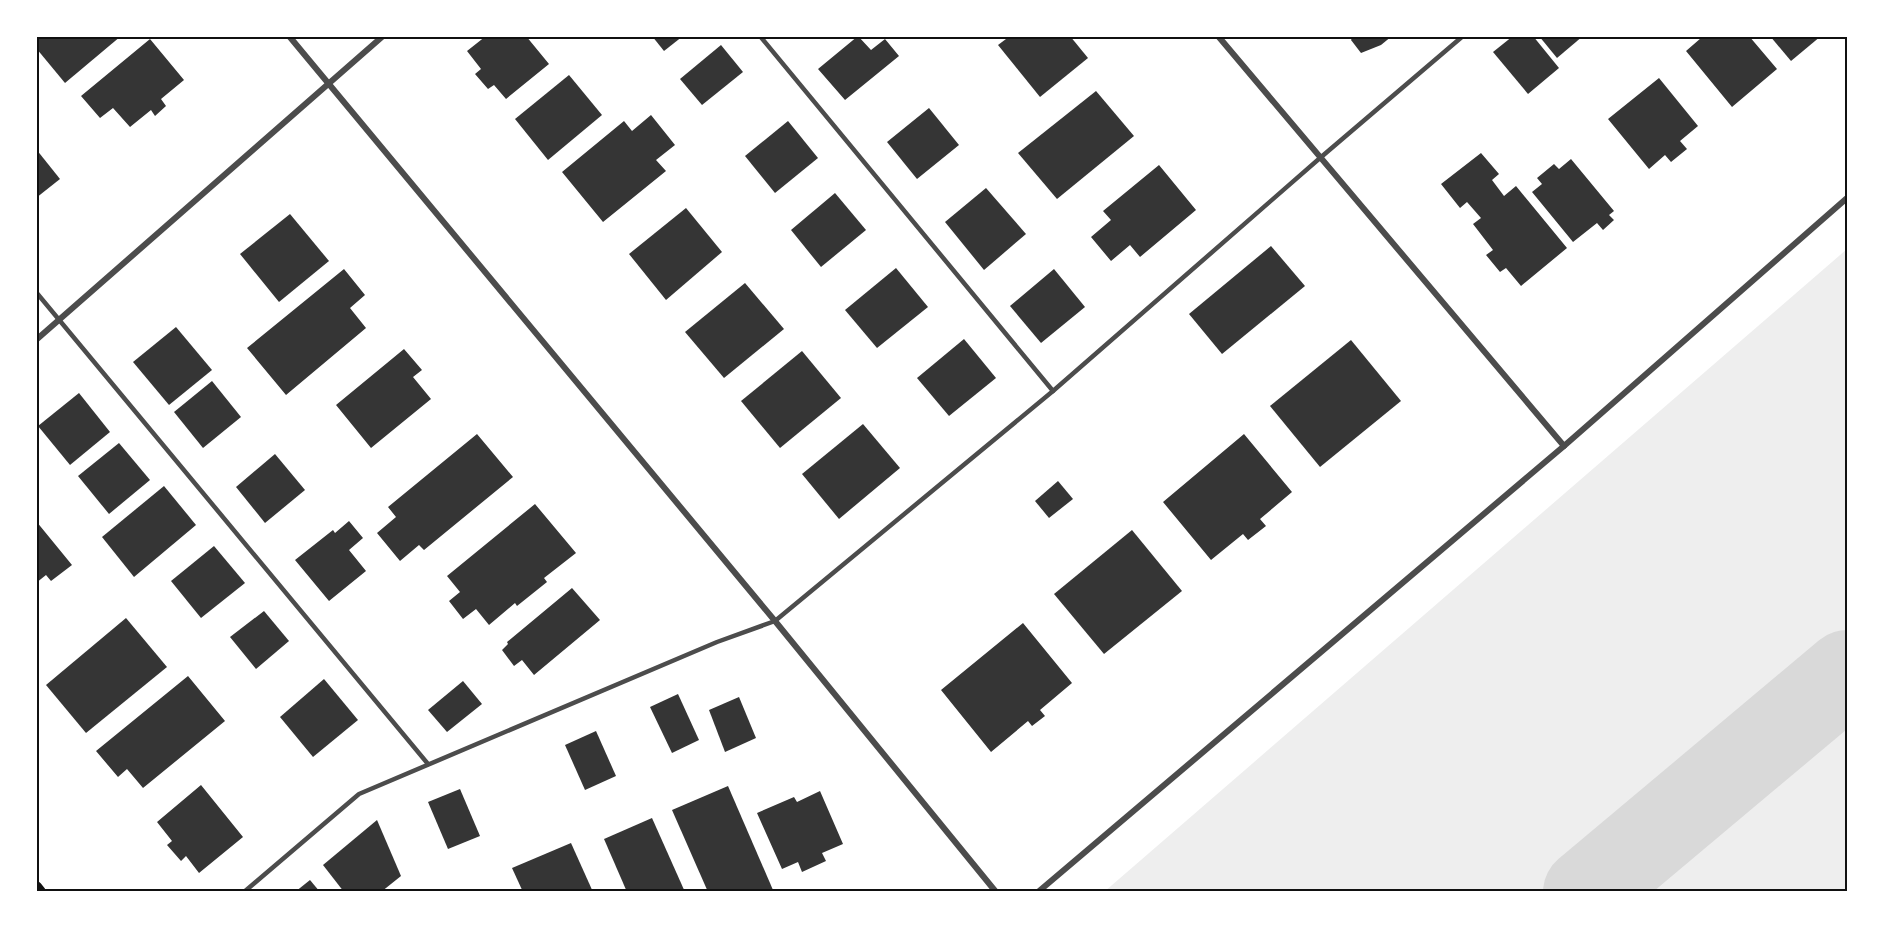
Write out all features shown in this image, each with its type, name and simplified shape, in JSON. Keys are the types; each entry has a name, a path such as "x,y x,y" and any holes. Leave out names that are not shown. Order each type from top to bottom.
{"main road":[{"path":"36,887 40,892"}],"street":[{"path":"289,36 775,621 996,892"},
{"path":"36,340 383,36"},
{"path":"1218,36 1564,446"},
{"path":"1038,892 1564,446 1847,198"}],"lane":[{"path":"760,36 1053,391"},
{"path":"244,892 359,794 717,642 775,621 1053,391 1463,36"},
{"path":"36,292 428,764"}],"shaded area":[{"path":"1847,249 1847,892 1104,892"}],"building":[{"path":"36,36 121,36 65,83 36,48"},
{"path":"486,36 526,36 549,64 506,99 494,85 488,89 475,74 481,69 467,51"},
{"path":"652,36 683,36 664,51"},
{"path":"858,36 871,50 885,39 899,56 845,100 818,69"},
{"path":"1010,36 1070,36 1088,58 1040,97 998,45"},
{"path":"1353,36 1392,36 1381,45 1361,53 1351,40"},
{"path":"1513,36 1533,36 1559,68 1528,94 1493,52"},
{"path":"1539,36 1583,36 1557,58"},
{"path":"1700,36 1749,36 1777,69 1732,107 1686,51 1701,38"},
{"path":"1770,36 1821,36 1791,61"},
{"path":"150,39 184,80 161,99 166,106 155,116 151,110 130,127 113,108 100,118 81,96"},
{"path":"721,45 743,72 702,105 680,79"},
{"path":"569,75 602,115 548,160 515,119"},
{"path":"1659,78 1698,126 1680,141 1687,149 1671,162 1665,155 1649,169 1608,119"},
{"path":"1096,91 1134,136 1057,199 1018,153"},
{"path":"929,108 959,145 917,179 887,142"},
{"path":"651,115 675,145 656,160 666,171 603,222 562,172 624,121 632,131"},
{"path":"788,121 818,158 775,193 745,156"},
{"path":"36,149 60,179 36,198"},
{"path":"1481,153 1499,174 1492,180 1504,196 1516,186 1567,248 1521,286 1506,268 1500,272 1486,255 1493,250 1473,224 1481,218 1467,202 1460,208 1441,184"},
{"path":"1571,159 1614,211 1609,215 1614,220 1603,230 1597,223 1573,242 1532,192 1542,184 1537,178 1554,164 1559,169"},
{"path":"1159,165 1196,210 1140,257 1130,245 1111,261 1091,237 1111,220 1103,211"},
{"path":"986,188 1026,234 984,270 945,222"},
{"path":"835,193 866,230 821,267 791,230"},
{"path":"686,208 722,252 666,300 629,254"},
{"path":"290,214 329,261 279,302 240,254"},
{"path":"1271,246 1305,286 1222,354 1189,314"},
{"path":"896,268 928,307 877,348 845,310"},
{"path":"344,269 365,295 350,308 366,328 286,395 247,348"},
{"path":"1054,269 1085,307 1041,343 1010,306"},
{"path":"745,283 784,329 724,378 685,332"},
{"path":"176,327 212,370 169,405 133,362"},
{"path":"964,339 996,378 949,416 917,378"},
{"path":"1351,340 1401,401 1320,467 1270,406"},
{"path":"404,349 422,370 413,377 431,399 371,448 336,405"},
{"path":"802,351 841,398 780,448 741,401"},
{"path":"212,381 241,417 203,448 174,412"},
{"path":"79,393 110,432 70,465 38,426"},
{"path":"863,424 900,468 839,519 802,474"},
{"path":"477,434 513,477 424,550 419,545 400,561 377,533 396,517 388,507"},
{"path":"1244,434 1292,492 1260,519 1266,526 1248,540 1243,534 1211,560 1163,502"},
{"path":"119,443 150,480 109,514 78,476"},
{"path":"275,454 305,490 265,523 236,487"},
{"path":"1058,481 1073,499 1049,518 1035,501"},
{"path":"164,486 196,525 134,577 102,537"},
{"path":"535,504 576,553 544,578 547,582 517,606 515,603 489,625 476,609 463,619 449,601 460,592 447,576"},
{"path":"36,521 72,565 51,581 46,575 36,583"},
{"path":"349,521 363,538 349,550 366,571 329,601 295,560 333,530 335,533"},
{"path":"1132,530 1182,591 1104,654 1054,594"},
{"path":"214,546 245,583 201,618 171,581"},
{"path":"572,588 600,620 534,675 522,660 514,666 502,650 508,644 507,642"},
{"path":"264,611 289,641 256,669 230,637"},
{"path":"126,618 167,667 86,733 46,685"},
{"path":"1023,623 1072,683 1040,710 1045,716 1032,726 1028,721 991,752 941,690"},
{"path":"188,676 225,721 143,788 127,769 118,777 96,751"},
{"path":"324,679 358,720 313,757 280,717"},
{"path":"463,681 482,704 447,732 428,710"},
{"path":"678,694 699,740 672,753 650,707"},
{"path":"739,697 756,738 725,752 709,710"},
{"path":"596,731 616,776 585,790 565,745"},
{"path":"201,785 243,837 199,873 186,856 181,861 167,845 172,841 157,822"},
{"path":"728,786 773,890 768,892 708,892 672,810"},
{"path":"460,789 480,836 448,849 428,802"},
{"path":"820,791 843,844 822,853 826,861 802,872 798,862 782,869 757,813 794,797 797,802"},
{"path":"652,818 685,892 627,892 604,839"},
{"path":"377,820 401,876 381,892 344,892 323,865"},
{"path":"571,843 593,892 523,892 512,868"},
{"path":"310,880 320,892 295,892"}],"waterway":[{"path":"1586,892 1847,673"}]}
